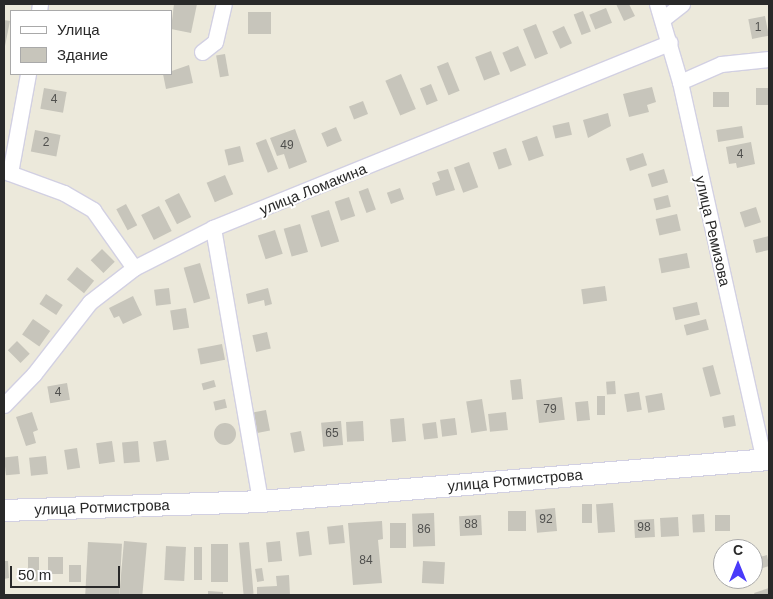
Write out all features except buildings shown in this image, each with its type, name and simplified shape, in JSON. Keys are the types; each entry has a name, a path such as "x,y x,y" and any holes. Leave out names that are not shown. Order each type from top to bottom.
{"street":[{"path":"202,52 215,42 224,4"},
{"name":"улица Ремизова","path":"658,4 664,18 680,82 766,460"},
{"path":"664,18 682,4"},
{"name":"улица Ломакина","path":"4,406 38,369 90,302 134,268 213,228 670,42"},
{"path":"680,82 722,64 769,59"},
{"path":"28,75 7,172 64,193 93,210 134,268"},
{"path":"213,228 260,501"},
{"name":"улица Ротмистрова","path":"4,510 260,501 766,460"}]}
